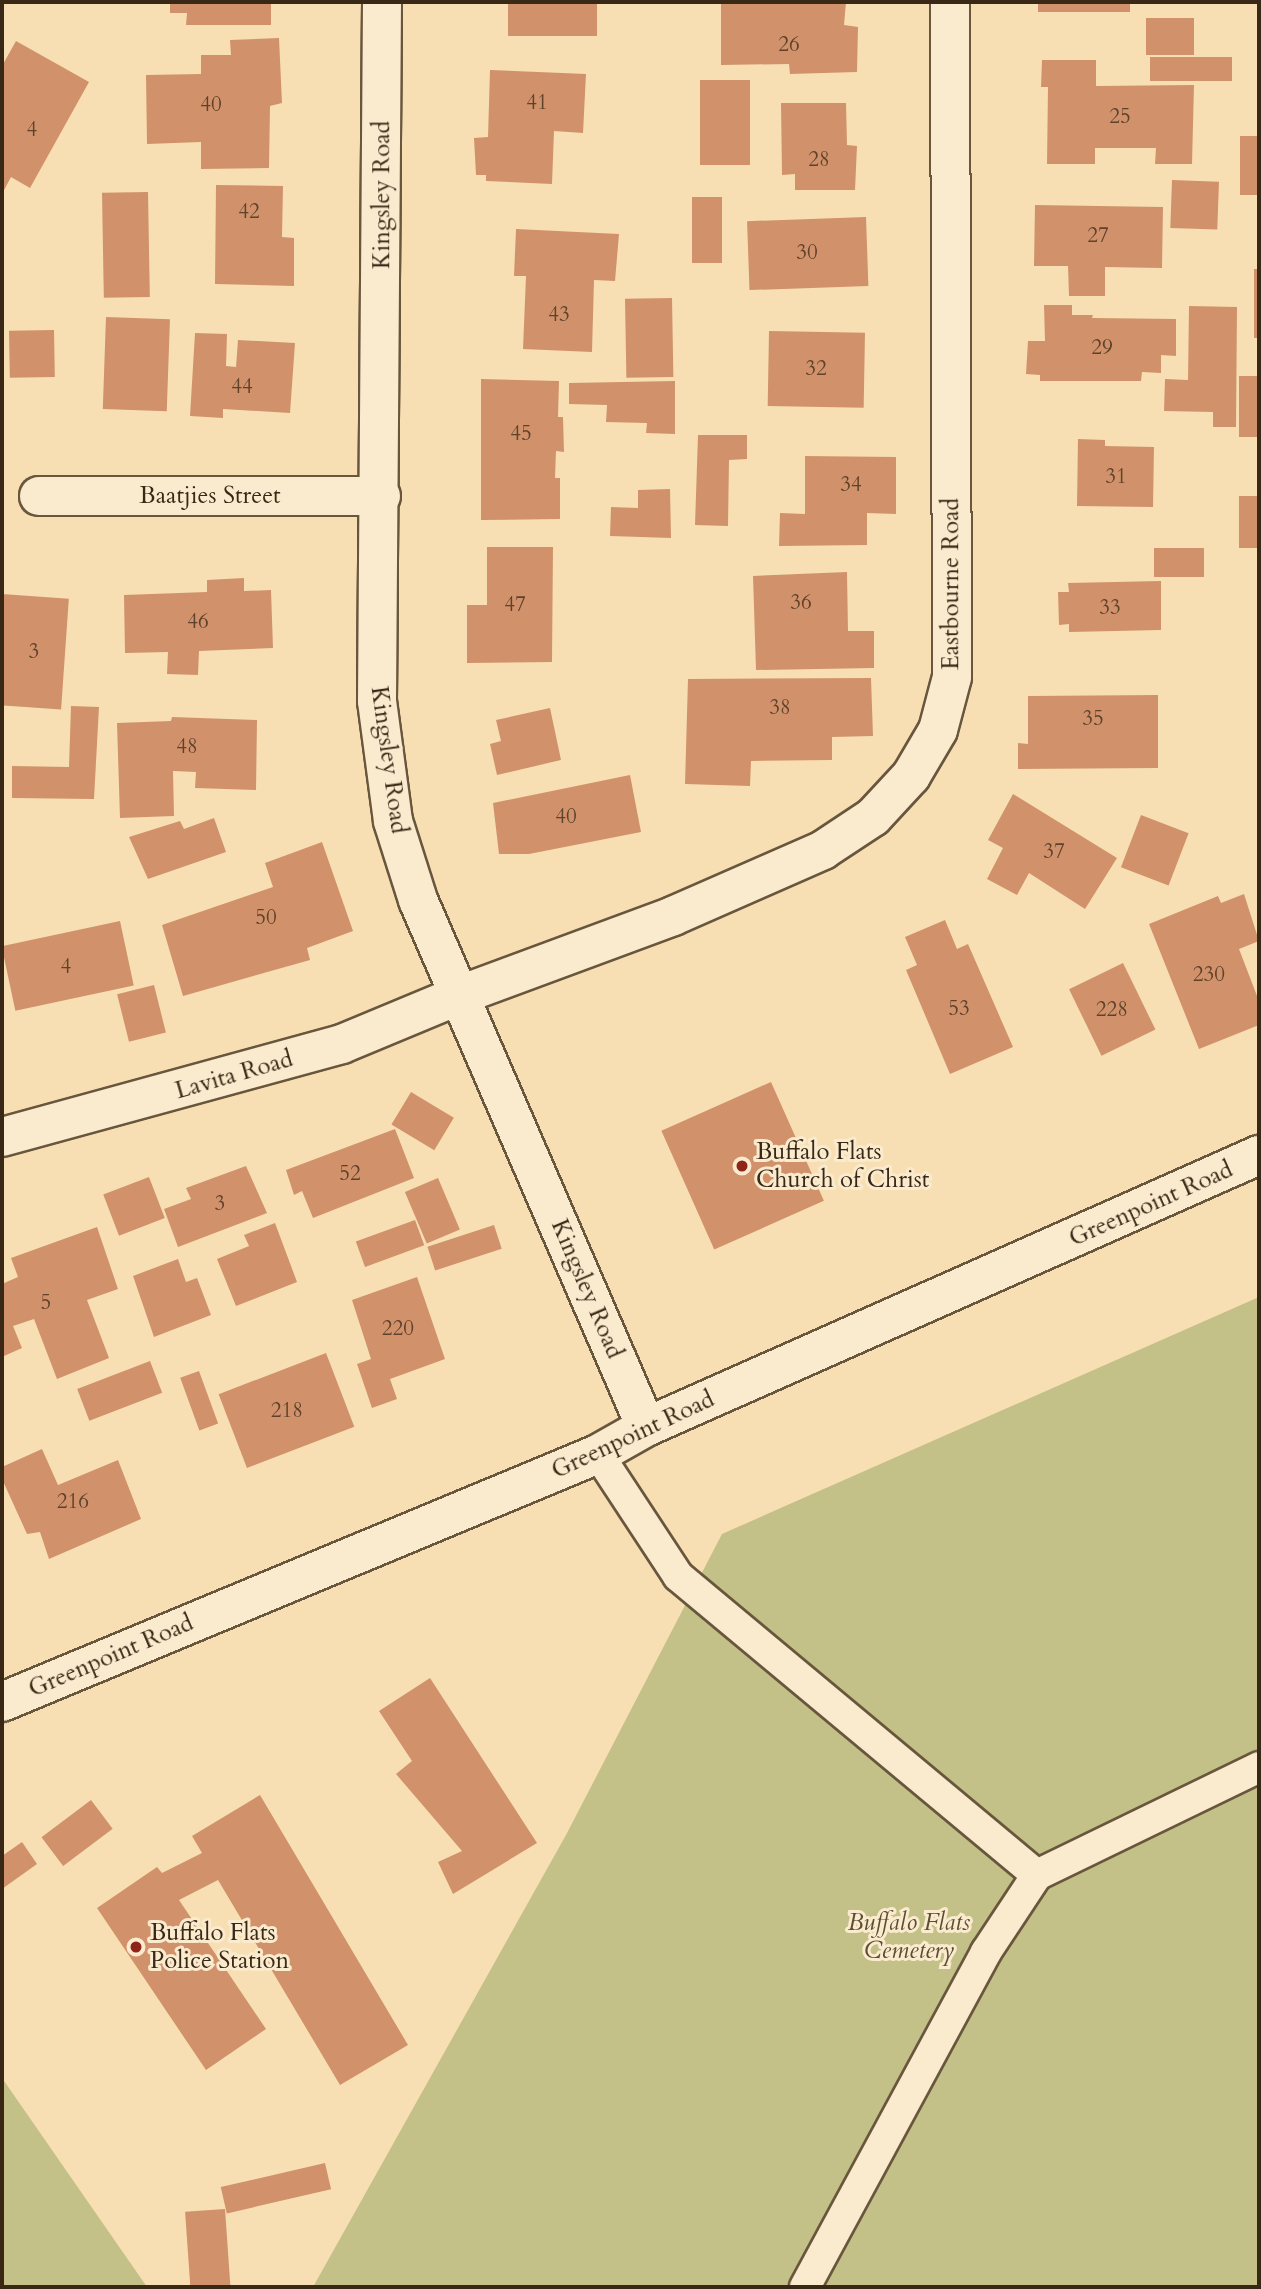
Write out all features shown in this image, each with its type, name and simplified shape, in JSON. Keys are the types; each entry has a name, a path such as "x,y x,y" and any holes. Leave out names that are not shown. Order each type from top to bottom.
{"street":[{"name":"Kingsley Road","path":"382,2 381,496 377,701 393,821 418,900 646,1427"},
{"name":"Eastbourne Road","path":"460,995 673,916 823,850 873,817 911,776 938,730 952,677 950,2"},
{"name":"Baatjies Street","path":"38,496 381,496"},
{"name":"Lavita Road","path":"2,1137 342,1044 460,995"},
{"name":"Greenpoint Road","path":"2,1702 598,1454 646,1427 1259,1155"}],"lane":[{"path":"598,1454 678,1576 1037,1875"},
{"path":"805,2287 986,1952 1037,1875 1259,1767"}],"green space":[{"name":"Buffalo Flats Cemetery","path":"1259,1297 1259,2287 313,2287 566,1835 722,1534"},
{"path":"2,2078 147,2287 2,2287"}],"building":[{"path":"170,2 271,2 271,25 186,25 187,13 170,13"},
{"path":"508,2 597,2 597,36 508,36"},
{"path":"721,2 846,2 844,25 858,27 857,72 790,74 789,64 721,65"},
{"path":"1038,2 1130,2 1130,12 1038,12"},
{"path":"1146,18 1194,18 1194,55 1146,55"},
{"path":"279,38 282,103 270,106 269,168 201,169 201,142 147,144 146,75 201,74 201,55 231,55 230,40"},
{"path":"16,41 89,82 30,188 11,177 2,194 2,66"},
{"path":"1150,57 1232,57 1232,81 1150,81"},
{"path":"1042,60 1096,60 1096,86 1194,85 1192,164 1155,164 1156,148 1095,148 1095,164 1047,164 1048,87 1041,87"},
{"path":"490,70 586,74 583,133 554,131 552,184 486,181 486,175 476,175 474,138 488,137"},
{"path":"700,80 750,80 750,165 700,165"},
{"path":"781,103 846,103 847,145 857,146 855,190 795,190 795,174 782,175"},
{"path":"1240,136 1259,136 1259,195 1240,195"},
{"path":"1172,180 1219,182 1217,230 1170,228"},
{"path":"216,185 283,186 282,237 294,238 294,286 215,284"},
{"path":"148,192 150,297 104,298 102,193"},
{"path":"692,197 722,197 722,263 692,263"},
{"path":"1035,205 1163,207 1162,268 1105,267 1105,296 1069,296 1068,266 1034,266"},
{"path":"866,217 868,286 749,290 747,221"},
{"path":"516,229 619,234 615,281 594,280 592,352 523,349 526,276 514,276"},
{"path":"1254,269 1259,269 1259,338 1254,338"},
{"path":"672,298 673,377 626,378 625,299"},
{"path":"1044,305 1072,305 1072,315 1093,315 1092,318 1176,319 1176,356 1161,355 1161,373 1142,372 1141,381 1040,381 1040,375 1026,374 1028,341 1045,341"},
{"path":"1189,306 1237,307 1236,427 1213,427 1213,412 1164,411 1165,379 1188,380"},
{"path":"106,317 170,319 167,411 103,409"},
{"path":"54,330 55,377 10,378 9,331"},
{"path":"769,331 865,333 864,408 768,406"},
{"path":"195,333 227,334 226,366 236,367 238,340 295,343 290,413 223,409 223,418 190,416"},
{"path":"1239,376 1259,376 1259,437 1239,437"},
{"path":"481,379 559,381 558,417 563,417 564,452 556,451 555,478 560,478 560,519 481,520"},
{"path":"675,381 675,434 646,433 647,423 606,422 607,405 569,404 569,383"},
{"path":"698,435 747,435 747,459 729,460 728,526 695,525"},
{"path":"1078,439 1105,440 1105,446 1154,447 1153,507 1077,506"},
{"path":"805,456 896,457 896,514 867,513 867,545 779,546 780,513 805,514"},
{"path":"670,489 671,538 610,536 611,507 638,508 638,490"},
{"path":"1239,496 1259,496 1259,548 1239,548"},
{"path":"487,547 553,547 552,662 467,663 467,605 487,605"},
{"path":"1154,548 1204,548 1204,577 1154,577"},
{"path":"847,572 848,631 874,631 874,668 756,670 753,576"},
{"path":"244,578 244,591 271,590 273,648 199,651 198,675 167,674 168,652 125,653 124,595 207,592 207,580"},
{"path":"1161,581 1161,630 1069,632 1069,624 1059,625 1058,592 1069,592 1068,583"},
{"path":"2,594 69,599 61,709 2,705"},
{"path":"871,678 873,736 832,737 832,760 751,761 750,786 685,784 688,679"},
{"path":"1158,695 1158,768 1018,769 1018,743 1028,744 1028,696"},
{"path":"71,706 99,707 94,799 12,798 12,766 69,767"},
{"path":"550,708 561,760 497,775 490,744 501,741 496,720"},
{"path":"172,717 257,720 256,790 195,788 196,772 173,771 174,816 120,818 117,723 171,721"},
{"path":"630,775 641,832 529,854 499,854 493,803"},
{"path":"1013,794 1117,858 1085,909 1029,873 1017,895 987,879 1003,848 988,840"},
{"path":"1141,815 1189,833 1169,886 1121,867"},
{"path":"214,818 226,852 148,879 129,837 180,821 184,829"},
{"path":"322,842 353,931 307,948 310,960 183,996 162,925 273,887 265,863"},
{"path":"1244,894 1259,941 1239,949 1259,1001 1259,1025 1199,1049 1149,924 1218,896 1221,903"},
{"path":"945,920 957,949 968,944 1013,1047 950,1074 906,970 917,965 905,937"},
{"path":"120,921 134,986 15,1011 2,946"},
{"path":"1123,963 1155,1030 1102,1056 1069,989"},
{"path":"154,985 166,1033 129,1042 117,994"},
{"name":"Buffalo Flats Church of Christ","path":"771,1082 824,1201 714,1250 661,1131"},
{"path":"411,1092 454,1118 434,1150 391,1125"},
{"path":"395,1129 414,1178 313,1218 302,1191 294,1195 286,1170"},
{"path":"246,1166 267,1213 178,1247 164,1209 191,1199 186,1188"},
{"path":"149,1177 165,1218 119,1236 103,1195"},
{"path":"438,1178 460,1230 427,1244 405,1192"},
{"path":"415,1220 424,1245 365,1267 356,1242"},
{"path":"275,1223 297,1282 236,1306 217,1259 249,1246 244,1235"},
{"path":"494,1225 502,1249 435,1270 427,1247"},
{"path":"97,1227 118,1289 87,1300 109,1358 57,1379 34,1319 13,1326 22,1348 4,1356 2,1284 18,1277 11,1258"},
{"path":"178,1259 186,1282 197,1278 211,1315 154,1337 133,1276"},
{"path":"417,1277 445,1359 390,1379 397,1399 372,1408 357,1364 371,1359 352,1300"},
{"path":"326,1353 354,1427 247,1468 219,1394"},
{"path":"150,1361 162,1393 89,1421 77,1389"},
{"path":"199,1371 218,1424 199,1430 180,1378"},
{"path":"42,1449 58,1485 118,1460 141,1519 49,1559 40,1532 27,1534 2,1479 2,1467"},
{"path":"430,1678 537,1843 453,1894 438,1862 462,1851 396,1774 412,1761 379,1711"},
{"path":"260,1795 408,2045 340,2085 218,1880 179,1900 266,2029 206,2070 97,1908 157,1867 162,1873 202,1853 192,1836"},
{"path":"91,1800 113,1829 63,1866 41,1837"},
{"path":"22,1842 37,1864 2,1889 2,1856"},
{"path":"325,2163 331,2189 227,2213 221,2187"},
{"path":"225,2209 230,2287 190,2287 185,2212"}],"place":[{"name":"Buffalo Flats Church of Christ","path":"742,1166"},
{"name":"Buffalo Flats Police Station","path":"136,1947"}]}
